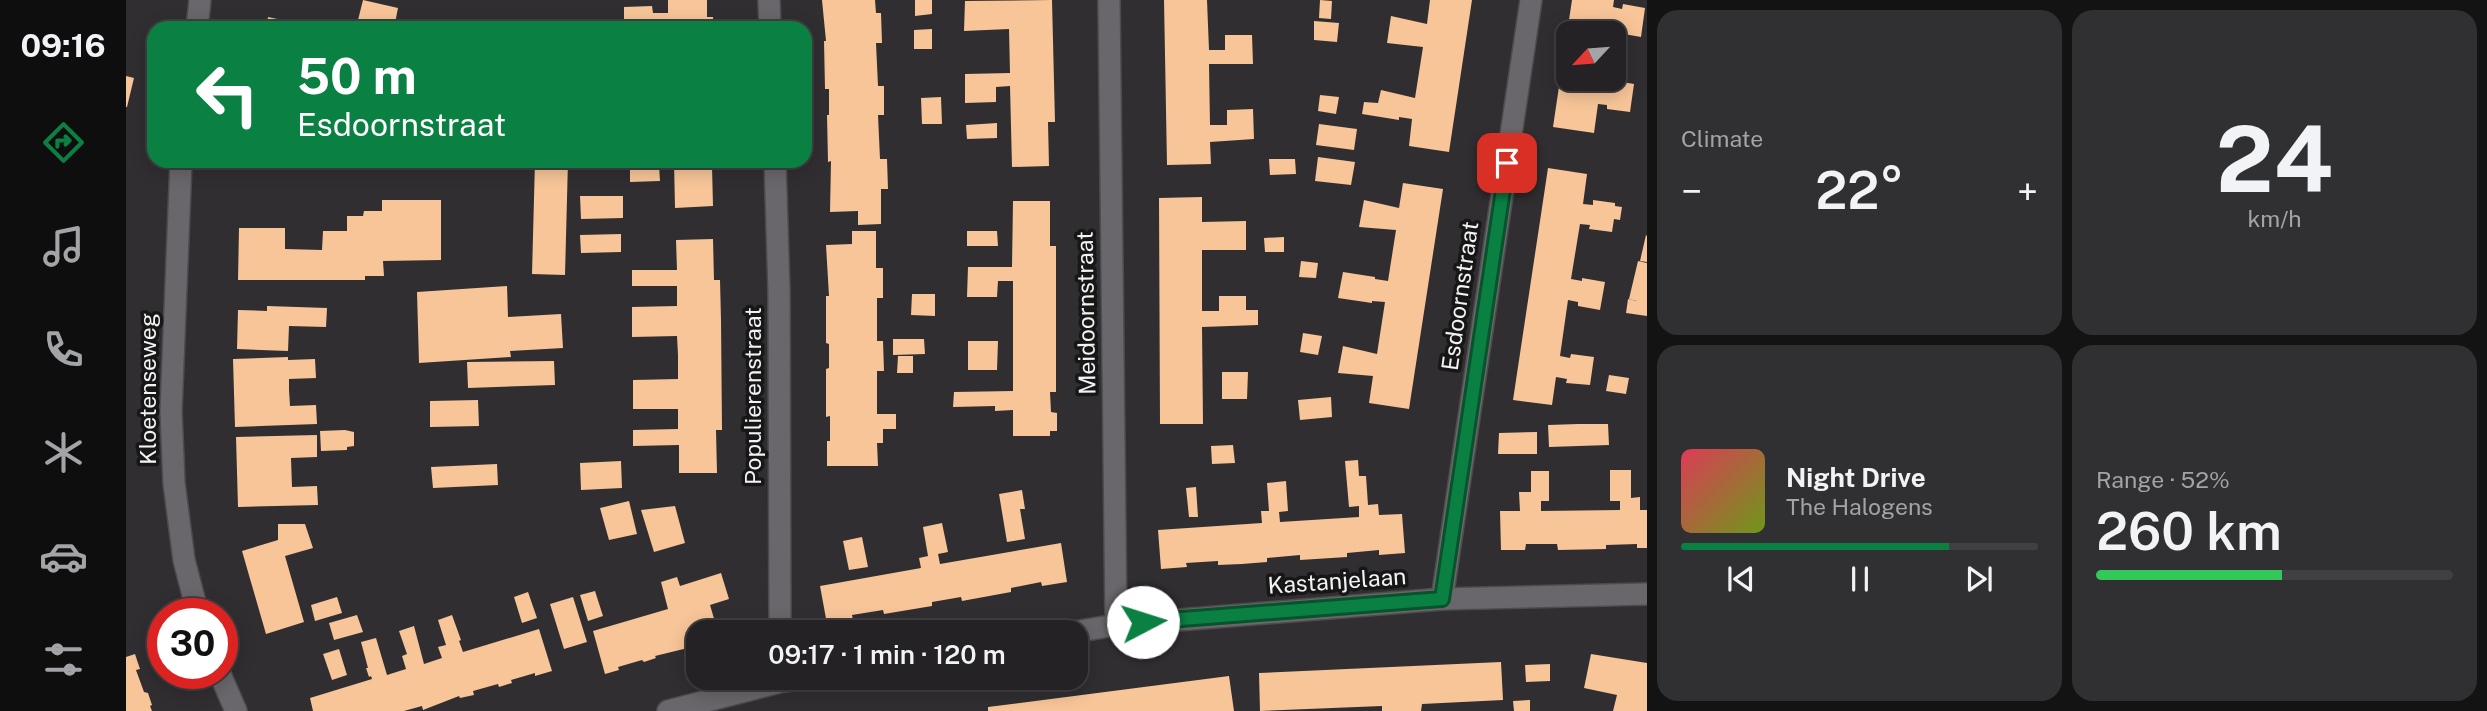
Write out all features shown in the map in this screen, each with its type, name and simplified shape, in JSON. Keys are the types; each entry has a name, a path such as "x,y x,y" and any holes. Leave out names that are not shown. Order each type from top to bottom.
{"street":[{"path":"198,21 200,0"},
{"path":"769,0 770,21"},
{"name":"Meidoornstraat","path":"1109,0 1116,625"},
{"name":"Esdoornstraat","path":"1442,599 1531,0"},
{"name":"Kloetenseweg","path":"181,168 171,411 174,483 184,559 194,598"},
{"name":"Populierenstraat","path":"775,168 779,291 780,620"},
{"name":"Kastanjelaan","path":"1088,630 1116,625 1442,599 1647,594"},
{"path":"226,689 236,711"},
{"path":"668,711 744,690"}],"building":[{"path":"363,0 398,8 395,21 358,21"},
{"path":"668,0 707,0 707,17 713,17 713,21 624,21 624,7 652,6 653,13 668,13"},
{"path":"822,0 875,0 876,13 881,13 882,43 876,43 878,86 884,86 884,115 878,115 880,159 887,159 888,189 881,189 881,224 858,225 858,211 830,212 831,161 828,162 827,115 829,89 825,89 826,41"},
{"path":"915,0 932,0 932,14 915,16"},
{"path":"1052,0 1055,122 1048,122 1049,166 1012,167 1010,86 996,87 996,102 965,103 965,74 1010,73 1009,29 964,31 965,1"},
{"path":"1164,0 1207,0 1209,50 1225,50 1225,35 1252,35 1253,64 1209,64 1210,125 1227,125 1227,110 1253,109 1254,139 1210,142 1211,164 1167,165"},
{"path":"1320,0 1332,1 1331,19 1319,18"},
{"path":"1430,0 1472,0 1449,152 1409,146 1412,119 1399,117 1399,120 1362,114 1364,102 1378,103 1381,90 1415,98 1423,47 1387,43 1391,16 1427,24"},
{"path":"1572,0 1614,0 1613,7 1622,9 1623,4 1645,8 1641,37 1626,34 1626,21 1569,21"},
{"path":"268,17 287,21 267,21"},
{"path":"1314,21 1339,23 1337,42 1314,40"},
{"path":"932,29 932,49 914,49 914,30"},
{"path":"126,76 134,78 127,107 126,107"},
{"path":"1626,83 1634,84 1630,112 1607,109 1607,105 1598,104 1594,133 1553,127 1558,91 1626,91"},
{"path":"1320,95 1339,97 1336,114 1318,111"},
{"path":"941,97 942,124 922,124 921,98"},
{"path":"997,123 997,138 967,139 966,125"},
{"path":"1319,124 1357,129 1354,150 1316,145"},
{"path":"1318,157 1355,162 1351,185 1315,181"},
{"path":"1269,159 1295,159 1296,174 1270,175"},
{"path":"535,168 568,168 565,275 532,274"},
{"path":"630,168 659,168 660,181 630,182"},
{"path":"674,168 712,168 713,206 675,208"},
{"path":"1548,168 1587,174 1583,204 1593,205 1593,200 1615,203 1615,206 1622,207 1620,220 1614,219 1612,232 1589,229 1590,225 1580,224 1571,279 1605,282 1600,310 1578,306 1578,302 1568,300 1560,356 1570,358 1571,354 1594,357 1590,385 1566,383 1567,379 1556,377 1552,405 1513,400"},
{"path":"1403,183 1443,189 1409,409 1369,403 1373,376 1338,373 1343,346 1377,354 1385,302 1338,298 1343,272 1388,281 1396,230 1359,227 1364,200 1399,208"},
{"path":"580,196 623,196 623,218 581,219"},
{"path":"1202,197 1202,222 1246,221 1246,250 1202,250 1202,311 1219,311 1219,296 1246,296 1246,310 1258,310 1258,325 1202,327 1203,424 1160,424 1159,198"},
{"path":"382,200 441,200 441,260 383,261 384,276 365,276 365,280 238,280 239,228 285,228 285,249 322,250 323,231 347,231 347,216 363,216 364,211 382,211"},
{"path":"1013,201 1050,201 1050,246 1056,246 1056,392 1050,392 1051,412 1057,413 1057,431 1050,431 1050,436 1013,436 1013,410 995,411 995,406 953,407 954,392 1013,391 1013,281 998,281 997,297 967,297 968,267 1012,267"},
{"path":"852,231 876,231 876,268 883,268 883,298 877,298 877,341 883,341 884,371 877,371 877,414 896,414 896,429 883,429 883,443 877,443 878,466 827,466 830,416 826,417 829,344 826,343 826,296 829,296 826,245 852,244"},
{"path":"967,231 997,231 998,246 967,246"},
{"path":"621,234 621,252 581,253 580,235"},
{"path":"1647,236 1647,262 1640,261"},
{"path":"1284,237 1284,252 1265,252 1264,238"},
{"path":"713,239 714,280 720,280 721,320 722,430 716,430 717,473 679,473 679,445 633,446 633,430 678,429 678,409 633,409 633,380 678,379 677,336 632,337 632,307 677,306 677,286 632,286 632,270 677,270 676,240"},
{"path":"1301,261 1318,263 1316,278 1299,277"},
{"path":"1638,261 1647,263 1647,316 1626,313 1628,299 1637,301 1629,299"},
{"path":"507,286 508,317 561,314 563,348 510,351 511,357 419,363 417,292"},
{"path":"912,294 935,294 935,316 911,315"},
{"path":"267,306 327,308 326,327 289,326 288,351 237,349 238,310 267,311"},
{"path":"1303,333 1322,336 1318,355 1300,352"},
{"path":"893,339 924,339 925,354 893,355"},
{"path":"968,341 998,341 997,370 968,370"},
{"path":"898,356 913,356 913,373 897,373"},
{"path":"288,357 288,360 315,359 316,378 289,379 289,390 290,406 316,405 317,424 235,427 233,359"},
{"path":"554,361 555,385 468,388 467,362"},
{"path":"1222,372 1248,372 1247,399 1222,399"},
{"path":"1609,375 1629,378 1626,394 1606,391"},
{"path":"1331,397 1332,417 1300,420 1298,400"},
{"path":"478,400 479,426 430,427 430,401"},
{"path":"1608,424 1609,445 1549,447 1548,425"},
{"path":"320,431 354,432 354,446 347,447 347,450 321,451"},
{"path":"1537,432 1537,454 1498,454 1499,433"},
{"path":"317,435 317,457 291,458 292,487 317,486 318,505 238,507 236,437"},
{"path":"1233,445 1235,463 1212,464 1211,446"},
{"path":"1358,460 1359,476 1366,476 1368,505 1378,504 1379,515 1402,514 1405,553 1379,555 1379,550 1347,553 1347,557 1300,560 1300,555 1267,558 1267,562 1218,565 1218,561 1186,563 1187,567 1161,569 1158,530 1262,523 1261,511 1269,511 1267,483 1286,481 1288,511 1279,512 1280,522 1359,517 1359,506 1349,507 1345,461"},
{"path":"621,461 622,488 581,490 580,463"},
{"path":"497,464 498,485 433,488 431,467"},
{"path":"1610,470 1631,470 1631,498 1640,497 1640,510 1647,510 1647,548 1637,548 1637,544 1606,545 1606,549 1558,550 1557,544 1526,544 1525,550 1501,550 1500,511 1520,511 1519,492 1531,492 1531,471 1549,471 1549,501 1541,501 1541,511 1620,510 1620,501 1610,501"},
{"path":"1196,487 1198,517 1189,517 1186,488"},
{"path":"1022,490 1025,509 1020,509 1025,539 1007,542 999,494"},
{"path":"629,501 637,534 609,540 600,508"},
{"path":"675,506 685,543 654,552 641,510"},
{"path":"942,523 948,552 938,554 940,564 1061,543 1067,582 1042,586 1041,582 1011,588 1011,592 962,601 961,597 932,602 932,606 884,614 883,610 852,615 853,620 826,620 820,586 921,568 919,558 928,556 923,527"},
{"path":"278,524 305,524 313,548 285,556 304,622 266,634 242,551 278,540"},
{"path":"862,537 868,567 849,570 843,541"},
{"path":"721,573 729,599 710,605 714,620 686,620 686,648 618,667 619,670 605,674 593,631 668,609 661,582 677,577 680,586"},
{"path":"595,591 603,616 588,621 580,595"},
{"path":"528,592 537,618 522,623 514,597"},
{"path":"337,597 342,613 315,621 311,605"},
{"path":"573,597 587,642 564,649 550,604"},
{"path":"357,615 363,632 334,640 329,623"},
{"path":"452,615 463,652 539,629 552,671 511,680 512,683 499,687 498,684 473,691 474,695 459,696 423,710 422,706 404,711 313,711 310,698 372,679 366,668 361,642 376,638 387,675 406,669 402,656 407,654 399,631 414,626 424,664 442,658 438,647 446,645 438,620"},
{"path":"339,649 347,675 332,680 323,654"},
{"path":"135,654 140,669 136,670 144,692 148,693 152,711 126,711 126,657"},
{"path":"1591,654 1647,663 1647,711 1613,711 1617,695 1584,688"},
{"path":"1501,662 1503,700 1422,704 1421,711 1382,711 1382,706 1260,711 1259,673"},
{"path":"1550,664 1550,681 1526,682 1525,665"},
{"path":"1229,676 1234,711 988,711 988,707"},
{"path":"1530,700 1530,711 1514,711 1513,701"}],"route":[{"path":"1143,622 1442,599 1507,163"}]}
